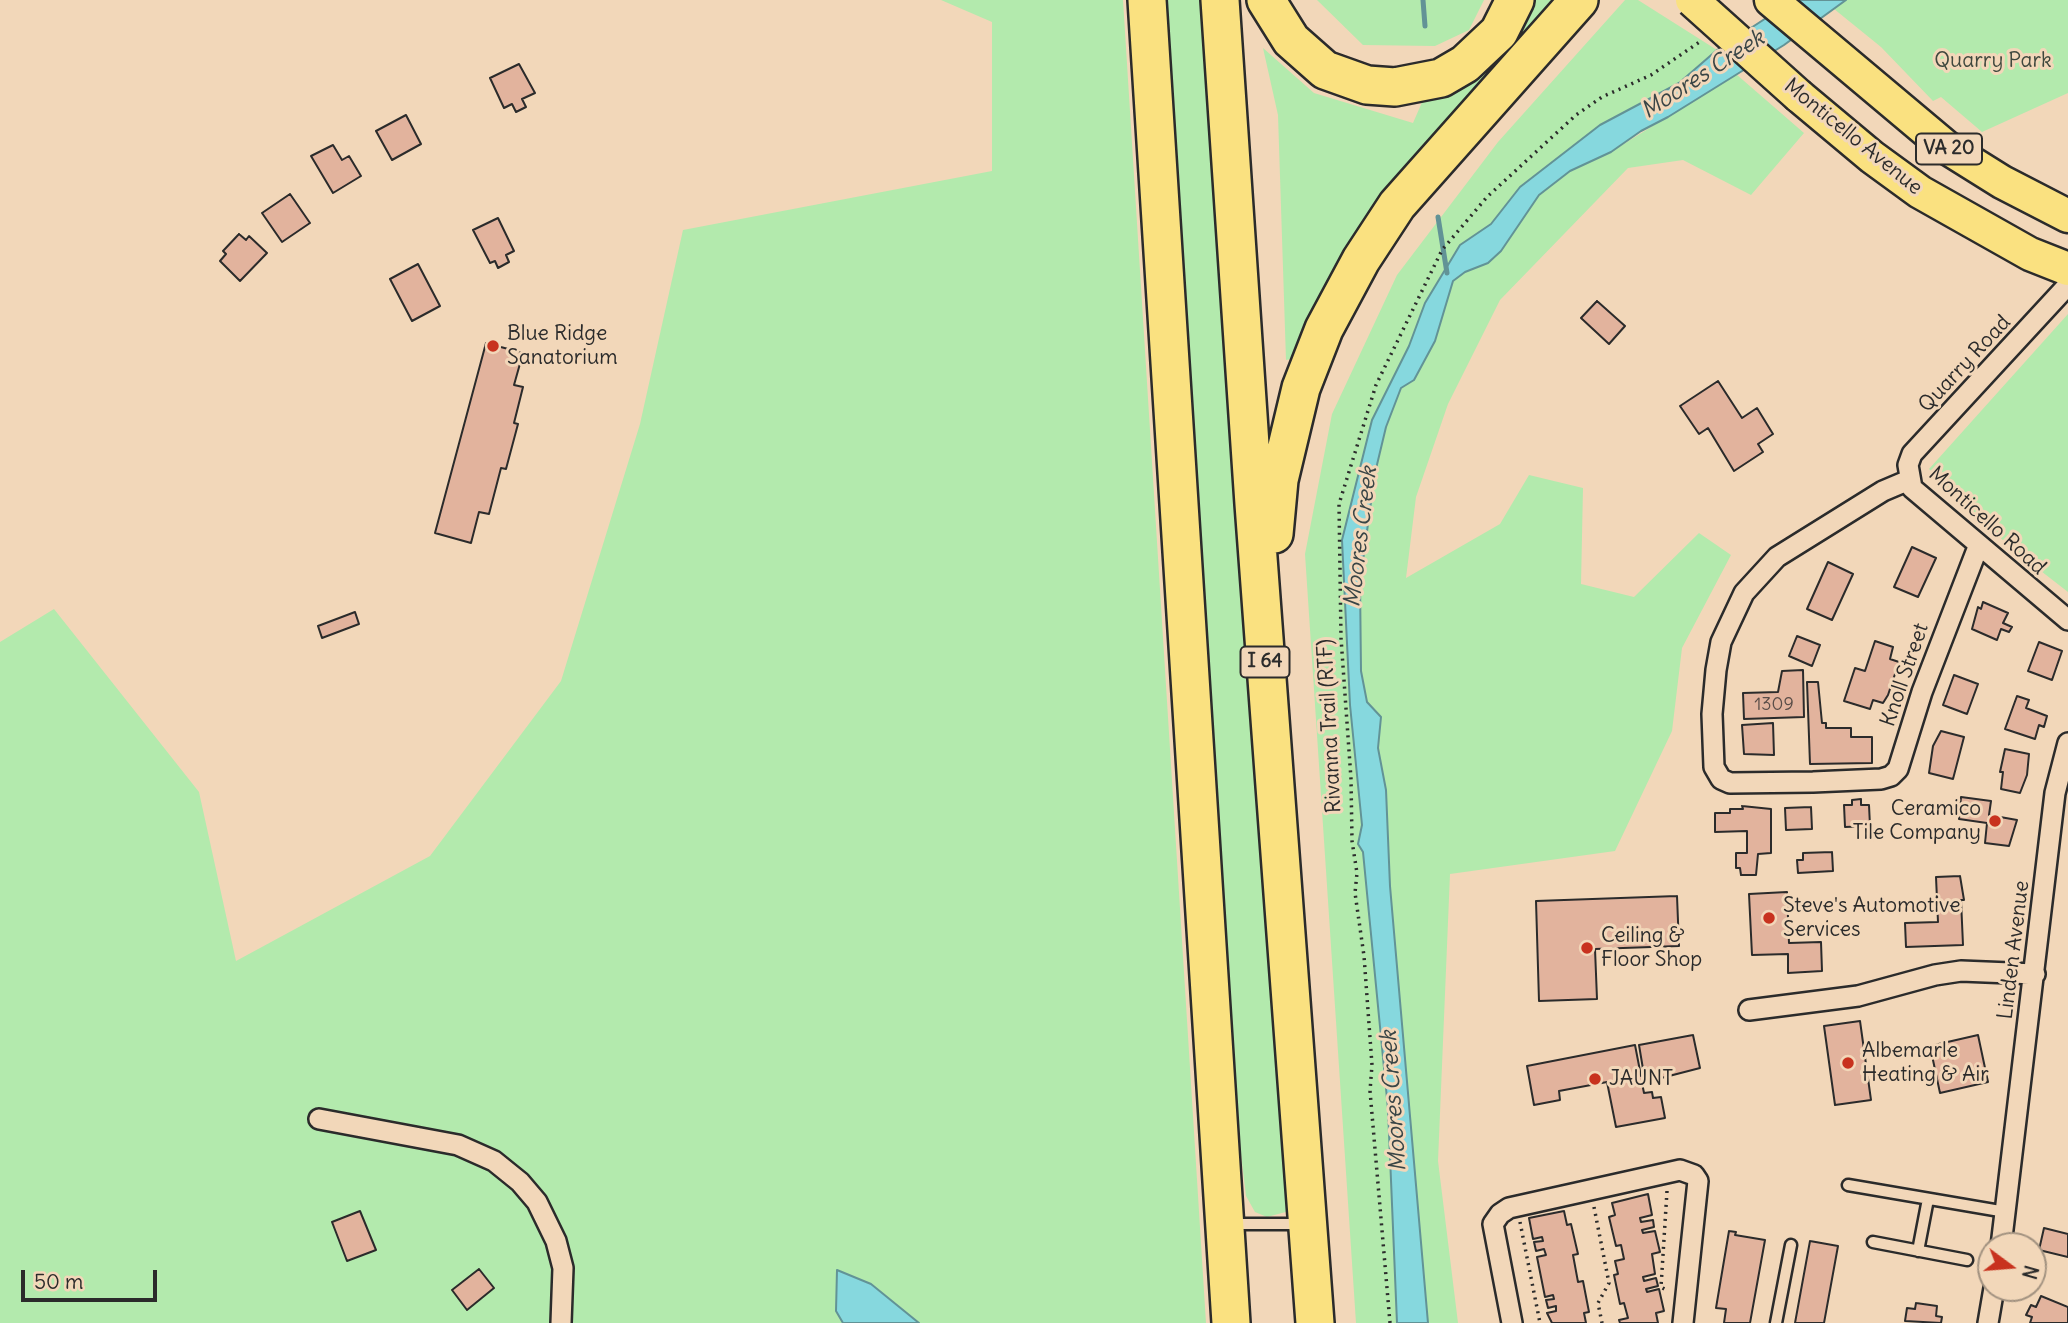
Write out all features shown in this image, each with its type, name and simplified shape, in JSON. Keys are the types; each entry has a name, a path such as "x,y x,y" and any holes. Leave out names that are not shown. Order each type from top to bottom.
{"highway":[{"path":"1147,0 1231,1323"},
{"name":"I 64","path":"1220,0 1278,843 1315,1323"},
{"path":"1266,0 1291,40 1325,70 1345,80 1395,87 1441,78 1465,65 1499,32 1515,0"},
{"path":"1278,843 1275,514 1285,445 1301,388 1342,294 1397,205 1578,0"}],"main road":[{"name":"Monticello Avenue","path":"1692,0 1799,96 1872,157 1920,192 2018,248 2068,269"},
{"name":"VA 20","path":"1771,0 1946,147 2003,182 2068,216"}],"street":[{"name":"Quarry Road","path":"1909,480 1908,465 1912,454 2068,285"},
{"name":"Monticello Road","path":"1909,480 1912,488 1978,547 2068,620"},
{"name":"Knoll Street","path":"1909,480 1883,491 1777,557 1744,593 1726,629 1716,670 1712,714 1716,772 1730,783 1881,779 1898,769 1922,692 1978,547"},
{"name":"Linden Avenue","path":"2003,1232 2055,793 2068,743"},
{"path":"1749,1010 1858,996 1935,975 1961,971 2035,974"},
{"path":"319,1119 458,1145 494,1161 520,1182 537,1202 556,1241 563,1268 561,1323"},
{"path":"1512,1323 1493,1224 1500,1214 1509,1208 1680,1170 1694,1175 1698,1181 1683,1323"},
{"path":"1988,1323 1992,1302"}],"lane":[{"path":"1848,1185 2006,1212"},
{"path":"1918,1251 1928,1199"},
{"path":"1225,1224 1308,1224"},
{"path":"1873,1242 1967,1260"},
{"path":"1776,1323 1791,1245"}],"path":[{"name":"Rivanna Trail (RTF)","path":"1390,1323 1370,1091 1372,1065 1364,956 1355,893 1357,873 1352,841 1351,779 1341,648 1339,504 1376,384 1442,250 1488,197 1576,115 1602,96 1651,75 1701,40"},
{"path":"1668,1185 1661,1287 1675,1295"},
{"path":"1592,1201 1609,1283 1598,1303 1602,1323"},
{"path":"1519,1216 1540,1323"}],"green space":[{"path":"941,0 1123,0 1206,1323 0,1323 0,642 54,609 199,792 236,961 430,856 561,681 640,424 683,230 992,171 992,22"},
{"path":"1165,0 1211,0 1293,1210 1267,1217 1255,1212 1246,1196 1240,1146"},
{"path":"1317,0 1484,0 1469,30 1435,46 1363,45"},
{"path":"1534,0 1567,0 1305,356 1286,360 1278,115 1263,48 1314,93 1413,123 1423,100 1453,89 1493,65 1515,40"},
{"path":"1625,0 1638,0 1717,50 1679,83 1600,125 1520,187 1491,224 1460,245 1425,303 1409,346 1372,420 1343,540 1350,705 1362,825 1358,844 1363,852 1388,1109 1397,1323 1356,1323 1305,554 1332,414 1397,275 1498,142"},
{"name":"Quarry Park","path":"1823,0 2068,0 2068,93 1982,132 1941,97 1933,101 1881,47"},
{"path":"1736,74 1804,133 1751,195 1683,160 1628,168 1500,300 1448,404 1416,497 1406,578 1500,524 1529,475 1583,488 1581,584 1634,597 1699,533 1731,555 1682,648 1672,731 1615,851 1450,874 1438,1161 1458,1323 1428,1323 1390,886 1386,790 1378,748 1381,717 1367,702 1361,671 1360,582 1375,473 1386,427 1401,388 1414,380 1435,341 1453,281 1465,272 1488,263 1501,250 1539,195 1570,171 1611,152"},
{"path":"2068,314 2068,592 2010,547 1929,469"}],"water":[{"name":"Moores Creek","path":"1794,0 1846,0 1784,45 1668,117 1641,131 1611,152 1570,171 1539,195 1501,251 1488,263 1465,272 1453,281 1435,341 1414,380 1401,388 1386,427 1375,473 1360,582 1361,671 1367,702 1381,717 1378,748 1386,790 1390,886 1428,1323 1397,1323 1388,1109 1363,852 1358,844 1362,825 1350,705 1342,540 1372,420 1409,346 1425,303 1460,245 1491,224 1520,187 1600,125 1679,83 1717,50"},
{"path":"837,1270 871,1284 919,1323 843,1323 836,1311"}],"building":[{"path":"519,64 535,93 522,99 526,107 516,112 512,104 504,108 490,78"},
{"path":"406,115 421,144 392,160 376,131"},
{"path":"333,145 342,160 349,156 361,176 333,193 311,156"},
{"path":"290,194 310,223 282,242 262,213"},
{"path":"498,218 514,251 506,255 509,262 498,268 495,261 490,263 473,230"},
{"path":"239,234 246,240 249,236 267,253 240,281 220,261 226,254 223,251"},
{"path":"418,264 440,306 412,321 390,279"},
{"path":"1597,301 1625,326 1609,344 1581,318"},
{"path":"486,343 523,353 514,385 523,387 514,423 518,424 506,469 501,468 489,514 479,512 471,543 435,533"},
{"path":"1718,381 1742,418 1757,408 1773,434 1758,444 1763,452 1734,471 1708,428 1699,434 1680,406"},
{"path":"1912,547 1936,558 1918,597 1894,587"},
{"path":"1828,562 1853,574 1832,620 1807,609"},
{"path":"1983,602 2008,613 2003,623 2012,627 2009,632 2001,629 1997,640 1972,629 1978,607 1981,609"},
{"path":"355,612 359,624 322,638 318,626"},
{"path":"1797,636 1820,645 1812,666 1789,656"},
{"path":"1875,641 1893,647 1890,659 1899,662 1888,695 1883,703 1873,700 1870,709 1844,701 1855,668 1865,671"},
{"path":"2039,642 2062,651 2052,680 2028,671"},
{"path":"1803,670 1804,717 1744,719 1743,693 1778,692 1782,671"},
{"path":"1954,675 1978,684 1967,714 1943,705"},
{"path":"1807,682 1818,682 1822,723 1826,723 1826,728 1851,728 1851,737 1872,737 1872,763 1810,764"},
{"path":"2017,696 2029,700 2026,708 2047,716 2044,727 2039,725 2035,739 2005,729"},
{"path":"1773,723 1774,755 1744,754 1742,725"},
{"path":"1941,731 1964,737 1953,779 1929,773 1933,746"},
{"path":"2005,749 2029,754 2027,775 2020,793 2001,789 2003,772 2000,772"},
{"name":"Ceramico Tile Company","path":"1961,797 1991,801 1989,815 2017,820 2009,846 1985,843 1987,823 1959,819"},
{"path":"1861,799 1861,805 1869,805 1870,826 1845,827 1844,805 1852,805 1852,800"},
{"path":"1742,806 1771,809 1771,853 1758,854 1756,875 1741,875 1740,868 1736,868 1736,853 1747,853 1747,831 1715,832 1715,813 1730,813 1730,809 1743,809"},
{"path":"1811,807 1812,829 1786,830 1785,808"},
{"path":"1832,852 1833,871 1798,873 1797,860 1803,860 1803,853"},
{"path":"1960,876 1964,900 1961,900 1963,945 1906,947 1905,923 1938,922 1936,877"},
{"name":"Steve's Automotive Services","path":"1787,892 1789,943 1821,942 1822,971 1788,973 1788,954 1752,955 1749,894"},
{"name":"Ceiling & Floor Shop","path":"1677,896 1679,946 1595,949 1597,999 1539,1001 1536,901"},
{"name":"Albemarle Heating & Air","path":"1860,1021 1871,1100 1835,1105 1824,1026"},
{"name":"JAUNT","path":"1693,1035 1700,1068 1642,1083 1644,1093 1652,1092 1653,1098 1661,1097 1665,1118 1616,1127 1607,1082 1559,1091 1560,1100 1534,1105 1527,1066 1635,1045 1641,1076 1644,1075 1639,1045"},
{"path":"1978,1035 1988,1082 1940,1093 1930,1046"},
{"path":"1648,1194 1652,1215 1640,1218 1641,1222 1653,1220 1654,1227 1642,1230 1643,1233 1655,1231 1660,1252 1652,1254 1655,1274 1643,1277 1644,1281 1656,1278 1658,1286 1646,1289 1647,1292 1659,1289 1664,1311 1656,1313 1658,1323 1620,1323 1619,1320 1628,1318 1624,1303 1620,1304 1614,1275 1618,1274 1615,1261 1624,1259 1621,1245 1616,1246 1609,1217 1615,1215 1612,1203"},
{"path":"360,1211 376,1250 347,1261 332,1222"},
{"path":"1564,1211 1567,1225 1571,1224 1578,1254 1573,1255 1578,1282 1583,1281 1589,1312 1584,1313 1586,1323 1552,1323 1547,1313 1556,1311 1556,1306 1548,1308 1546,1300 1554,1299 1553,1295 1545,1297 1537,1257 1546,1255 1544,1249 1536,1251 1534,1242 1543,1241 1542,1237 1533,1239 1529,1218"},
{"path":"2044,1228 2068,1234 2068,1257 2047,1252 2047,1232 2043,1232"},
{"path":"1729,1231 1736,1232 1735,1235 1765,1240 1750,1323 1724,1323 1726,1309 1716,1308"},
{"path":"1810,1241 1838,1246 1824,1323 1795,1323"},
{"path":"479,1269 494,1288 467,1310 452,1290"},
{"path":"2047,1298 2068,1307 2068,1323 2030,1323 2032,1317 2026,1315 2031,1305 2036,1307 2038,1302 2047,1302"},
{"path":"1916,1303 1937,1306 1936,1316 1942,1317 1941,1323 1905,1321 1907,1308 1915,1309"}],"waterway":[{"path":"1423,0 1425,26"},
{"path":"1438,217 1447,273"}],"place":[{"name":"Blue Ridge Sanatorium","path":"493,346"},
{"name":"Ceramico Tile Company","path":"1995,821"},
{"name":"Steve's Automotive Services","path":"1769,918"},
{"name":"Ceiling & Floor Shop","path":"1587,948"},
{"name":"Albemarle Heating & Air","path":"1848,1063"},
{"name":"JAUNT","path":"1595,1079"}]}
